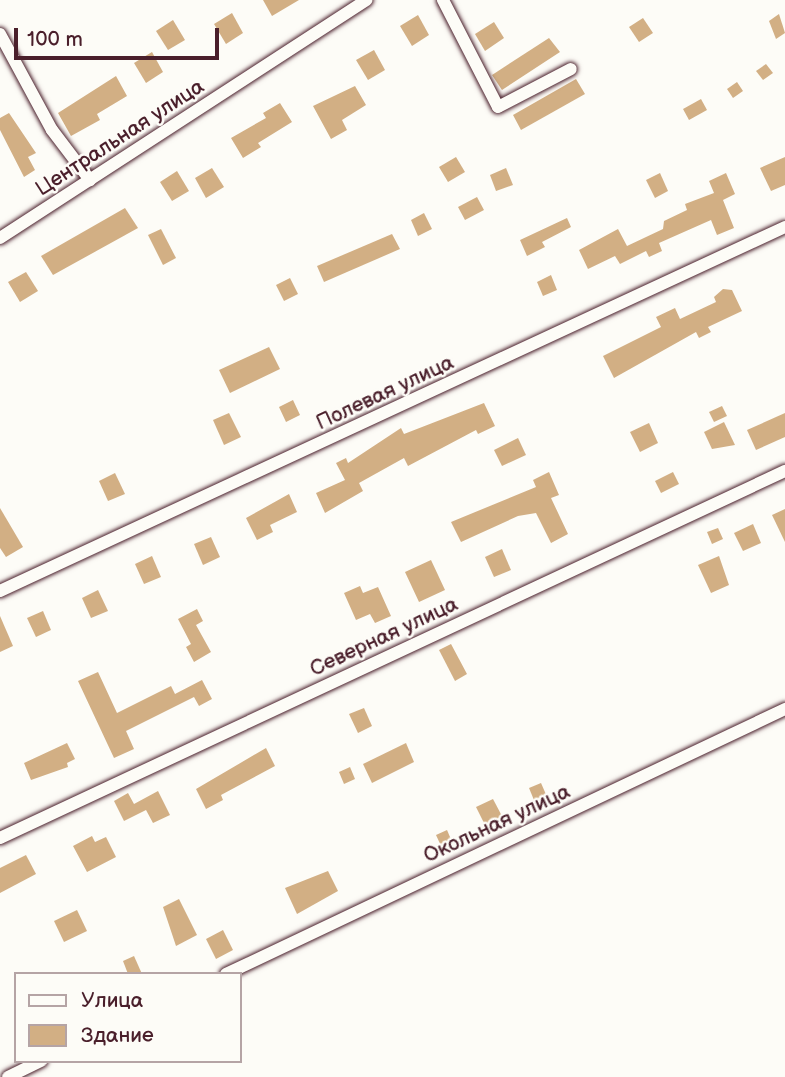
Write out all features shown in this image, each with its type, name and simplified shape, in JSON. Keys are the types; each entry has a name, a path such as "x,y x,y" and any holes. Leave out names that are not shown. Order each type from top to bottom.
{"street":[{"name":"Центральная улица","path":"0,238 366,0"},
{"path":"443,0 498,107 571,69"},
{"path":"0,34 52,130 90,180"},
{"name":"Полевая улица","path":"0,591 785,227"},
{"name":"Северная улица","path":"0,838 785,471"},
{"name":"Окольная улица","path":"230,972 785,709"},
{"path":"8,1077 37,1063"}],"building":[{"path":"263,0 299,0 272,16"},
{"path":"232,13 243,33 226,44 214,24"},
{"path":"779,14 785,33 776,39 769,21"},
{"path":"418,15 429,35 412,46 400,26"},
{"path":"643,18 653,33 639,42 629,27"},
{"path":"173,20 185,40 168,50 156,31"},
{"path":"494,22 504,38 485,51 475,34"},
{"path":"549,38 560,52 502,90 492,75"},
{"path":"374,50 385,70 368,80 356,60"},
{"path":"152,52 163,72 146,83 134,63"},
{"path":"766,64 773,73 763,80 756,71"},
{"path":"116,76 127,96 97,114 100,120 71,136 58,113"},
{"path":"576,79 585,94 521,130 513,115"},
{"path":"737,82 743,91 733,98 727,89"},
{"path":"355,86 366,105 342,120 347,130 331,139 313,106"},
{"path":"701,99 707,110 689,120 683,109"},
{"path":"280,103 292,122 258,143 261,147 243,158 231,138 266,118 263,113"},
{"path":"9,113 36,153 28,157 35,170 24,177 0,130 0,118"},
{"path":"456,157 465,172 448,182 439,167"},
{"path":"785,157 785,185 771,191 760,168"},
{"path":"212,168 224,187 206,198 195,178"},
{"path":"506,168 513,185 496,191 490,175"},
{"path":"177,171 189,191 172,201 160,182"},
{"path":"660,173 668,191 655,198 646,180"},
{"path":"726,173 735,194 723,200 734,228 717,235 711,220 659,243 662,251 649,257 646,251 620,264 615,256 588,269 579,250 618,229 627,246 663,229 664,221 687,210 685,204 714,193 709,181"},
{"path":"477,197 484,210 465,220 458,207"},
{"path":"125,208 138,228 53,275 41,256"},
{"path":"424,213 432,229 418,236 411,220"},
{"path":"567,218 571,227 542,242 545,247 527,256 520,240"},
{"path":"161,229 176,258 163,265 148,235"},
{"path":"392,234 400,249 324,282 317,266"},
{"path":"26,272 38,291 20,302 8,282"},
{"path":"551,275 557,290 543,296 537,282"},
{"path":"290,278 298,294 284,301 276,285"},
{"path":"723,289 732,290 742,311 708,327 711,332 699,338 696,332 614,378 603,356 661,327 656,317 675,308 680,319 716,302 714,297"},
{"path":"269,347 280,369 230,393 219,370"},
{"path":"293,400 300,415 286,422 279,407"},
{"path":"484,403 495,426 478,434 476,430 408,466 404,458 359,483 363,491 325,513 316,493 345,480 336,463 346,458 348,463 401,428 404,434"},
{"path":"722,406 727,416 714,422 709,412"},
{"path":"229,413 241,437 224,445 213,420"},
{"path":"785,413 785,437 756,450 747,430"},
{"path":"724,422 735,445 712,449 704,432"},
{"path":"649,423 658,443 640,452 630,432"},
{"path":"518,438 526,455 502,466 494,450"},
{"path":"549,472 559,495 551,498 568,534 551,543 536,513 518,516 461,542 451,522 536,487 533,480"},
{"path":"673,472 679,484 661,493 655,481"},
{"path":"115,473 125,494 108,501 99,481"},
{"path":"289,494 297,512 270,525 273,532 257,540 246,518"},
{"path":"0,508 23,547 6,557 0,548"},
{"path":"785,509 785,542 772,515"},
{"path":"753,524 761,543 743,551 734,533"},
{"path":"718,528 723,539 712,544 707,532"},
{"path":"211,537 220,557 203,565 194,544"},
{"path":"502,549 511,570 494,577 485,557"},
{"path":"152,556 161,577 144,584 135,564"},
{"path":"719,556 729,585 711,593 698,565"},
{"path":"431,560 445,590 419,602 405,572"},
{"path":"360,586 363,593 378,587 391,616 375,623 370,614 356,620 344,593"},
{"path":"98,590 108,611 91,618 82,598"},
{"path":"197,609 203,621 196,625 211,652 194,662 186,647 191,644 178,619"},
{"path":"43,611 51,630 36,637 27,618"},
{"path":"0,616 13,646 0,652"},
{"path":"451,644 467,674 455,681 439,650"},
{"path":"98,672 117,713 171,686 175,694 202,680 212,699 199,706 194,697 126,731 134,749 114,758 78,681"},
{"path":"364,708 372,726 358,733 349,714"},
{"path":"67,743 75,759 67,763 68,767 31,780 24,763"},
{"path":"406,743 414,762 372,783 363,764"},
{"path":"266,748 275,766 221,795 223,800 206,809 196,789"},
{"path":"350,767 355,779 344,784 339,772"},
{"path":"541,783 548,799 536,805 529,788"},
{"path":"158,791 170,815 153,823 146,810 124,821 114,801 128,793 134,804"},
{"path":"493,799 503,818 486,827 476,807"},
{"path":"447,830 453,844 442,848 436,835"},
{"path":"92,836 95,842 106,837 116,857 87,872 73,846"},
{"path":"26,855 36,874 0,893 0,868"},
{"path":"328,871 338,891 297,914 285,888"},
{"path":"179,899 197,935 176,946 163,907"},
{"path":"77,910 87,931 64,942 54,921"},
{"path":"223,930 233,950 216,959 206,939"},
{"path":"134,956 141,972 127,972 123,961"}]}
